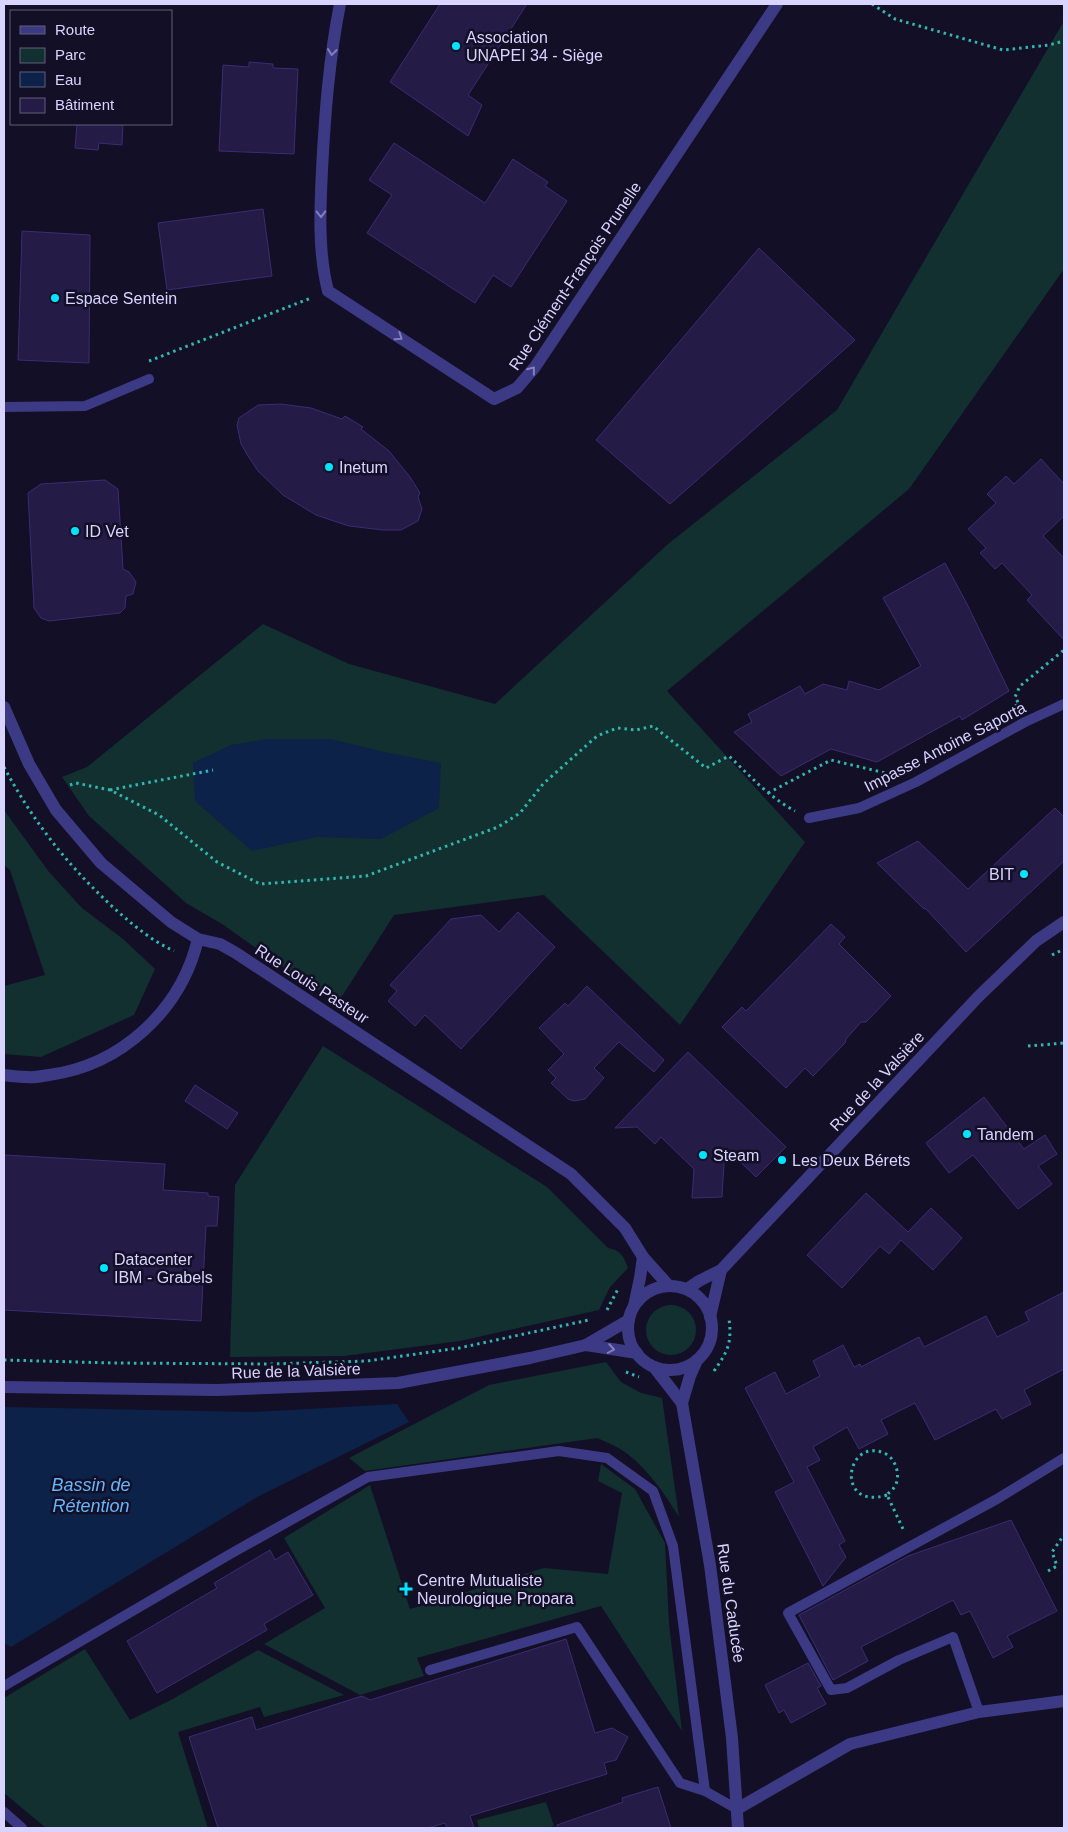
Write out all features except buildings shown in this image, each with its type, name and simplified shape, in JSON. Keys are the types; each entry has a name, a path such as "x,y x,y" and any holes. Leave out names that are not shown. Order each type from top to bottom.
{"street":[{"path":"328,291 322,267 321,187 325,103 332,43 340,4"},
{"name":"Rue Clément-François Prunelle","path":"328,291 494,399 517,388 535,368 777,4"},
{"name":"Rue Louis Pasteur","path":"4,707 29,764 56,810 101,863 171,922 198,939 220,944 236,953 572,1174 625,1228 643,1257 669,1286"},
{"name":"Rue de la Valsière","path":"687,1290 721,1270 978,997 1036,941 1064,922"},
{"path":"4,1075 28,1078 69,1072 98,1062 130,1043 158,1018 173,997 190,966 198,939"},
{"path":"631,1314 640,1299 648,1292 669,1286 687,1290 706,1305 712,1328 710,1340 705,1351 697,1360 688,1366 676,1369 665,1370 654,1366 637,1353 630,1338 631,1314 643,1257"},
{"path":"710,1317 721,1270"},
{"name":"Rue de la Valsière","path":"4,1387 217,1390 398,1383 530,1358 586,1345 631,1314"},
{"name":"Rue de la Valsière","path":"586,1345 637,1353"},
{"name":"Rue du Caducée","path":"697,1360 682,1403 710,1565 732,1738 738,1828"},
{"name":"Rue du Caducée","path":"654,1366 682,1403"},
{"path":"737,1809 850,1744 979,1712 1064,1701"}],"lane":[{"path":"4,407 85,406 149,380"},
{"name":"Impasse Antoine Saporta","path":"809,818 859,808 916,782 1024,722 1064,704"},
{"path":"4,1686 232,1553 368,1477 559,1451 606,1458 653,1491 674,1546 705,1791"},
{"path":"979,1712 953,1638 899,1660 847,1688 831,1690 788,1613 997,1499 1064,1458"},
{"path":"430,1670 577,1627 680,1783 705,1791 737,1809"},
{"path":"4,1812 22,1828"}],"path":[{"path":"872,4 895,19 1003,50 1049,45 1064,41"},
{"path":"142,364 328,291"},
{"path":"1010,709 1019,704 1014,697 1020,686 1064,650"},
{"path":"70,785 76,783 110,790 159,815 217,862 260,884 366,876 498,827 520,813 543,784 597,736 617,728 636,730 653,726 706,768 729,756 782,804 809,818"},
{"path":"768,793 831,760 894,775"},
{"path":"110,790 213,770"},
{"path":"1028,1046 1064,1043"},
{"path":"604,1315 620,1286"},
{"path":"713,1373 724,1357 731,1336 729,1316"},
{"path":"4,1360 272,1364 367,1361 459,1348 556,1326 583,1322 597,1317"},
{"path":"583,1322 586,1345"},
{"path":"618,1368 641,1379"},
{"path":"873,1451 886,1454 894,1462 898,1474 895,1486 887,1495 875,1498 863,1496 854,1488 850,1476 853,1464 862,1454 873,1451"},
{"path":"887,1495 911,1545"},
{"path":"1048,1571 1057,1566 1052,1552 1064,1535"}],"green space":[{"path":"1064,21 1064,269 909,489 667,691 805,842 680,1025 544,895 394,915 339,1001 307,984 222,924 186,903 89,816 62,777 87,767 263,624 349,664 495,704 668,544 837,410"},
{"path":"4,810 49,872 82,908 123,939 155,969 134,1015 41,1057 4,1054 4,986 45,975 10,870 4,865"},
{"path":"323,1046 547,1187 608,1248 619,1252 628,1268 610,1287 599,1310 460,1341 344,1356 230,1357 235,1185"},
{"path":"671,1305 681,1307 689,1312 694,1320 696,1330 694,1340 689,1348 681,1353 671,1355 661,1353 653,1348 648,1340 646,1330 648,1320 653,1312 661,1307"},
{"path":"606,1362 621,1382 641,1393 662,1398 679,1517 661,1490 641,1466 625,1452 597,1438 365,1471 349,1458 489,1385"},
{"path":"601,1464 635,1489 665,1543 669,1624 682,1731 601,1606 417,1658 424,1676 360,1695 264,1644 325,1608 284,1538 370,1485 410,1609 544,1568 608,1574 622,1493 598,1481"},
{"path":"85,1649 130,1720 171,1700 258,1650 344,1695 264,1717 260,1707 178,1732 208,1828 46,1828 4,1793 4,1698"},
{"path":"546,1802 554,1826 547,1828 479,1828 477,1820"}],"water":[{"path":"266,739 331,739 441,763 439,808 381,839 317,837 252,851 195,801 193,763 231,745"},
{"name":"Bassin de Rétention","path":"397,1404 409,1422 259,1496 11,1647 4,1643 4,1407 252,1412"}],"place":[{"name":"Association UNAPEI 34 - Siège","path":"456,46"},
{"name":"Espace Sentein","path":"55,298"},
{"name":"Inetum","path":"329,467"},
{"name":"ID Vet","path":"75,531"},
{"name":"BIT","path":"1024,874"},
{"name":"Tandem","path":"967,1134"},
{"name":"Steam","path":"703,1155"},
{"name":"Les Deux Bérets","path":"782,1160"},
{"name":"Datacenter IBM - Grabels","path":"104,1268"},
{"name":"Centre Mutualiste Neurologique Propara","path":"406,1589"}]}
